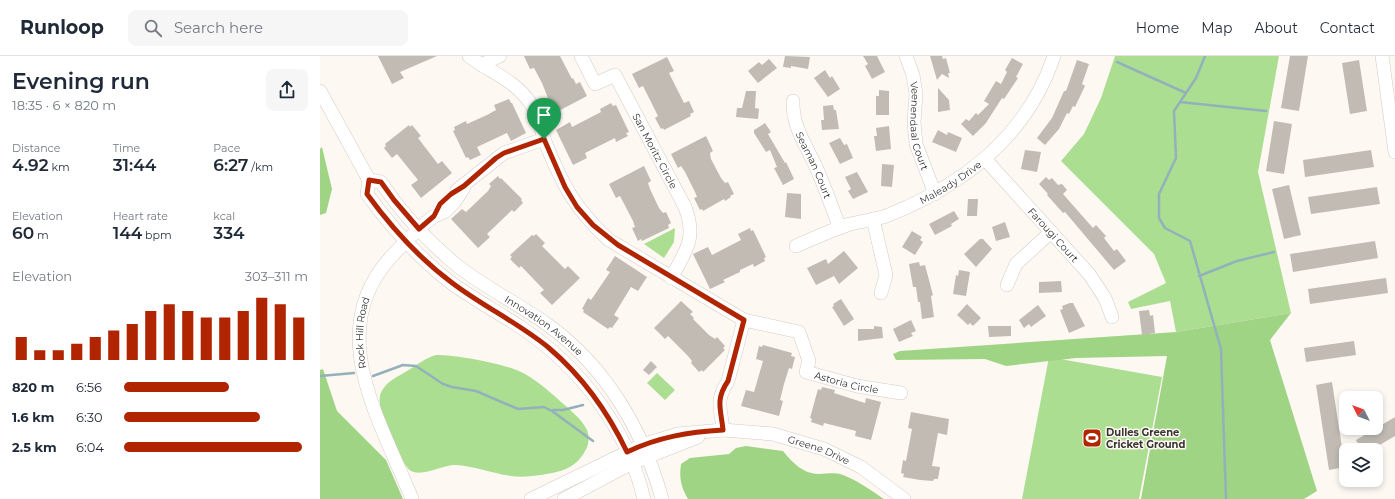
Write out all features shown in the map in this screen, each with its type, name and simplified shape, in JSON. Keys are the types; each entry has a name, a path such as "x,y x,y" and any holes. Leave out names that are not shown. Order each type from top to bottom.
{"street":[{"name":"Astoria Circle","path":"469,56 481,65 501,74 513,83 532,105 544,139 565,187 577,207 609,240 744,320 799,332 809,361 806,372 857,386 901,393"},
{"path":"481,65 500,56"},
{"name":"San Moritz Circle","path":"581,56 596,84 615,74 685,207 690,220 691,236 688,246 671,278"},
{"name":"Veenendaal Court","path":"906,56 913,75 916,94 914,129 916,144 935,194"},
{"name":"Maleady Drive","path":"796,246 840,228 883,216 935,194 954,182 985,159 1019,121 1032,102 1054,56"},
{"path":"1382,56 1395,152"},
{"path":"320,91 369,180 367,194 405,241"},
{"name":"Seaman Court","path":"793,101 792,111 797,129 816,166 840,228"},
{"name":"Rock Hill Road","path":"412,499 371,403 361,365 359,339 362,313 369,289 380,270 405,241 434,216 440,204 451,194 464,186 496,158 504,153 544,139"},
{"name":"Farougi Court","path":"985,159 1097,285 1105,298 1112,317"},
{"path":"369,180 381,182 394,200 419,229"},
{"path":"873,219 886,274 881,293"},
{"name":"Innovation Avenue","path":"419,229 454,263 548,325 585,356 614,392 629,417 645,451 662,499"},
{"path":"1007,285 1016,264 1051,232"},
{"name":"Innovation Avenue","path":"405,241 451,282 548,348 564,362 595,395 630,457 644,499"},
{"path":"723,430 722,412 727,406 730,395 728,381 744,320"},
{"name":"Greene Drive","path":"645,451 674,446 723,430 773,434 824,449 860,467 904,499"},
{"path":"531,499 645,451"},
{"path":"564,499 630,457"}],"green space":[{"path":"1115,56 1279,56 1258,172 1291,313 1176,332 1170,301 1131,309 1128,302 1166,283 1154,254 1061,161 1084,134 1101,98"},
{"path":"322,147 332,189 326,213 320,215 320,149"},
{"path":"675,228 674,242 664,258 644,244"},
{"path":"1291,313 1270,340 1317,491 1304,499 1141,499 1167,356 1076,358 1006,366 985,359 896,360 893,354 900,351 1176,332"},
{"path":"436,355 490,362 525,374 551,393 579,418 585,426 588,432 588,440 587,447 583,455 572,466 557,472 522,477 503,475 455,465 421,473 411,471 401,458 382,416 380,394 385,386 391,381"},
{"name":"Dulles Greene Cricket Ground","path":"1049,357 1162,377 1139,499 1022,499"},
{"path":"323,369 337,411 386,460 403,499 320,499 320,370"},
{"path":"657,373 675,390 665,400 647,383"},
{"path":"746,446 783,451 798,467 803,470 819,474 834,473 843,475 884,499 688,499 681,482 681,464 690,458 729,454 736,448"}],"building":[{"path":"378,56 437,56 400,72 404,78 392,84"},
{"path":"524,56 560,56 572,79 573,78 576,84 580,82 587,96 551,115 544,100 548,98 542,83 534,68 530,69"},
{"path":"785,56 810,57 808,69 791,66 791,68 783,67"},
{"path":"863,56 877,56 885,72 872,79 865,66 868,64"},
{"path":"930,56 942,56 943,59 946,58 950,73 948,73 949,78 942,74 937,80"},
{"path":"1290,56 1308,56 1299,111 1281,108"},
{"path":"667,57 674,71 669,73 684,103 689,101 694,112 690,114 691,116 664,130 663,128 661,129 655,118 658,116 643,86 639,88 632,74"},
{"path":"1012,58 1023,64 1016,77 1018,78 1004,99 1002,98 986,123 973,136 961,124 966,119 969,121 976,113 978,115 989,104 984,101 996,81 1001,84 1007,72 1005,70"},
{"path":"769,59 777,68 758,83 748,71 759,62 762,65"},
{"path":"1077,60 1089,64 1082,84 1085,86 1075,107 1073,106 1069,114 1067,113 1059,129 1045,145 1037,138 1052,118 1064,91 1066,91"},
{"path":"1359,60 1367,111 1350,114 1342,63"},
{"path":"825,70 830,78 832,76 840,89 828,97 814,78"},
{"path":"938,88 949,100 950,110 938,112"},
{"path":"879,90 889,91 889,115 876,115 876,96 879,96"},
{"path":"746,91 756,91 755,108 759,109 758,119 736,117 737,108 742,108"},
{"path":"509,99 526,133 511,141 507,133 477,147 481,155 470,160 468,157 466,158 453,131 455,130 454,127 466,121 467,124 487,115 496,110 494,105"},
{"path":"611,103 613,106 616,105 629,132 626,133 628,136 616,142 615,138 585,153 587,158 573,165 556,130 570,122 572,127 601,112 600,109"},
{"path":"833,105 834,110 836,110 839,129 822,130 821,120 824,120 823,106"},
{"path":"1274,121 1292,124 1284,174 1266,171"},
{"path":"765,123 771,132 768,134 785,163 786,162 794,179 783,185 774,168 777,167 770,150 766,152 754,133 754,130"},
{"path":"409,125 410,127 412,125 421,136 418,138 438,164 442,161 452,173 421,198 411,185 418,180 397,154 392,158 384,148 386,146 385,144"},
{"path":"889,126 891,149 876,151 874,136 877,136 876,128"},
{"path":"938,130 947,135 948,132 962,138 956,152 932,142"},
{"path":"706,136 713,151 710,153 711,159 721,178 725,183 728,182 734,194 725,201 724,199 703,211 702,209 700,210 694,198 697,197 685,172 681,166 678,168 671,154"},
{"path":"840,138 844,145 847,144 853,158 840,164 829,143"},
{"path":"1025,150 1041,152 1037,172 1021,169"},
{"path":"1371,150 1374,167 1305,177 1303,160"},
{"path":"882,164 894,165 892,187 881,186"},
{"path":"644,166 651,181 648,183 650,189 659,208 663,213 666,212 671,223 668,225 669,228 642,241 641,239 638,241 632,228 635,227 633,221 620,196 616,198 609,184"},
{"path":"857,172 868,192 853,199 848,191 851,189 845,177"},
{"path":"498,176 522,199 521,200 523,203 514,212 512,210 487,234 490,237 478,248 451,219 462,209 466,212 488,191 491,186 489,184"},
{"path":"1046,177 1049,180 1052,178 1058,185 1062,184 1067,190 1063,194 1093,228 1096,225 1106,236 1104,238 1114,251 1117,249 1126,261 1114,270 1065,212 1063,213 1047,195 1048,194 1039,184"},
{"path":"1289,185 1301,235 1284,239 1272,189"},
{"path":"1377,187 1380,204 1311,214 1308,197"},
{"path":"787,193 801,194 801,219 785,217"},
{"path":"968,199 978,199 977,216 967,216"},
{"path":"954,211 959,219 951,224 952,226 935,235 929,224"},
{"path":"1005,222 1010,237 996,241 992,227"},
{"path":"750,228 751,231 753,230 766,257 764,258 765,261 754,267 753,264 740,270 740,272 723,280 725,282 710,289 693,254 708,247 712,255 741,240 738,234"},
{"path":"912,231 922,237 920,240 923,242 915,255 902,247"},
{"path":"536,234 545,243 542,246 565,269 568,266 580,278 552,305 540,293 544,290 521,266 519,268 510,259 512,257 510,255 532,235 534,236"},
{"path":"980,239 983,239 992,249 976,267 964,254"},
{"path":"1375,241 1378,258 1293,272 1290,254"},
{"path":"844,251 858,268 839,284 834,276 816,285 807,268 826,259 828,264"},
{"path":"615,256 647,277 638,291 631,287 614,315 619,318 612,328 610,327 608,329 583,312 584,310 582,309 588,298 591,300 610,272 606,270"},
{"path":"919,262 920,266 925,265 933,295 931,296 934,317 922,319 920,302 918,302 916,287 913,287 909,264"},
{"path":"959,270 970,272 966,296 953,294 956,275 958,276"},
{"path":"1386,278 1388,293 1310,304 1308,289"},
{"path":"1061,281 1062,292 1039,293 1039,282"},
{"path":"841,299 854,319 844,326 832,307 834,306 833,304"},
{"path":"681,301 693,312 690,314 694,318 693,319 709,335 715,339 717,337 725,346 723,348 725,350 703,372 702,370 699,372 691,363 692,361 688,356 668,336 665,339 654,328"},
{"path":"1073,303 1085,326 1069,333 1060,310 1063,309 1062,306"},
{"path":"967,304 981,318 973,326 970,323 968,325 957,315"},
{"path":"1038,305 1046,316 1031,327 1029,324 1024,328 1019,320"},
{"path":"1149,310 1150,316 1153,315 1155,333 1142,335 1139,311"},
{"path":"911,320 916,331 911,333 913,336 899,342 893,329"},
{"path":"874,326 882,327 883,338 858,341 858,329 874,329"},
{"path":"988,326 1011,326 1011,336 989,337"},
{"path":"1354,341 1356,355 1306,362 1304,348"},
{"path":"763,345 792,353 791,356 795,357 792,369 789,368 784,384 780,400 783,401 779,416 741,406 746,390 754,392 763,361 756,359 759,346 762,347"},
{"path":"651,361 657,367 649,375 643,370"},
{"path":"1332,382 1341,443 1339,443 1339,468 1329,470 1316,385"},
{"path":"822,387 835,390 834,393 865,403 866,398 881,402 871,440 855,436 856,431 824,423 823,426 811,422 812,419 810,418 818,389 821,390"},
{"path":"911,412 949,419 947,435 938,433 932,466 940,467 938,479 934,479 933,481 903,477 904,474 901,473 903,460 906,461 912,429 908,428"},
{"path":"1395,417 1395,436 1383,443 1358,443 1356,440 1364,435 1383,435 1383,424"}],"waterway":[{"path":"1205,56 1196,78 1174,111 1176,158 1159,194 1159,218 1165,228 1190,241 1221,349 1226,499"},
{"path":"1117,62 1186,93"},
{"path":"1180,102 1266,111"},
{"path":"1199,276 1237,261 1274,252"},
{"path":"373,376 403,365 416,366 443,384 476,391 518,409 544,407 552,411 593,441"},
{"path":"320,376 354,373"},
{"path":"553,410 563,410 583,405"}],"place":[{"name":"Dulles Greene Cricket Ground","path":"1092,438"}],"route":[{"path":"544,139 554,165 577,207 609,240 724,310 744,320 728,381 722,390 719,405 722,412 723,430 678,434 661,438 627,452 619,435 595,395 564,362 522,329 451,282 418,254 388,222 367,194 369,180 381,182 394,200 419,229 434,216 440,204 451,194 464,186 496,158 504,153 544,139"}]}
